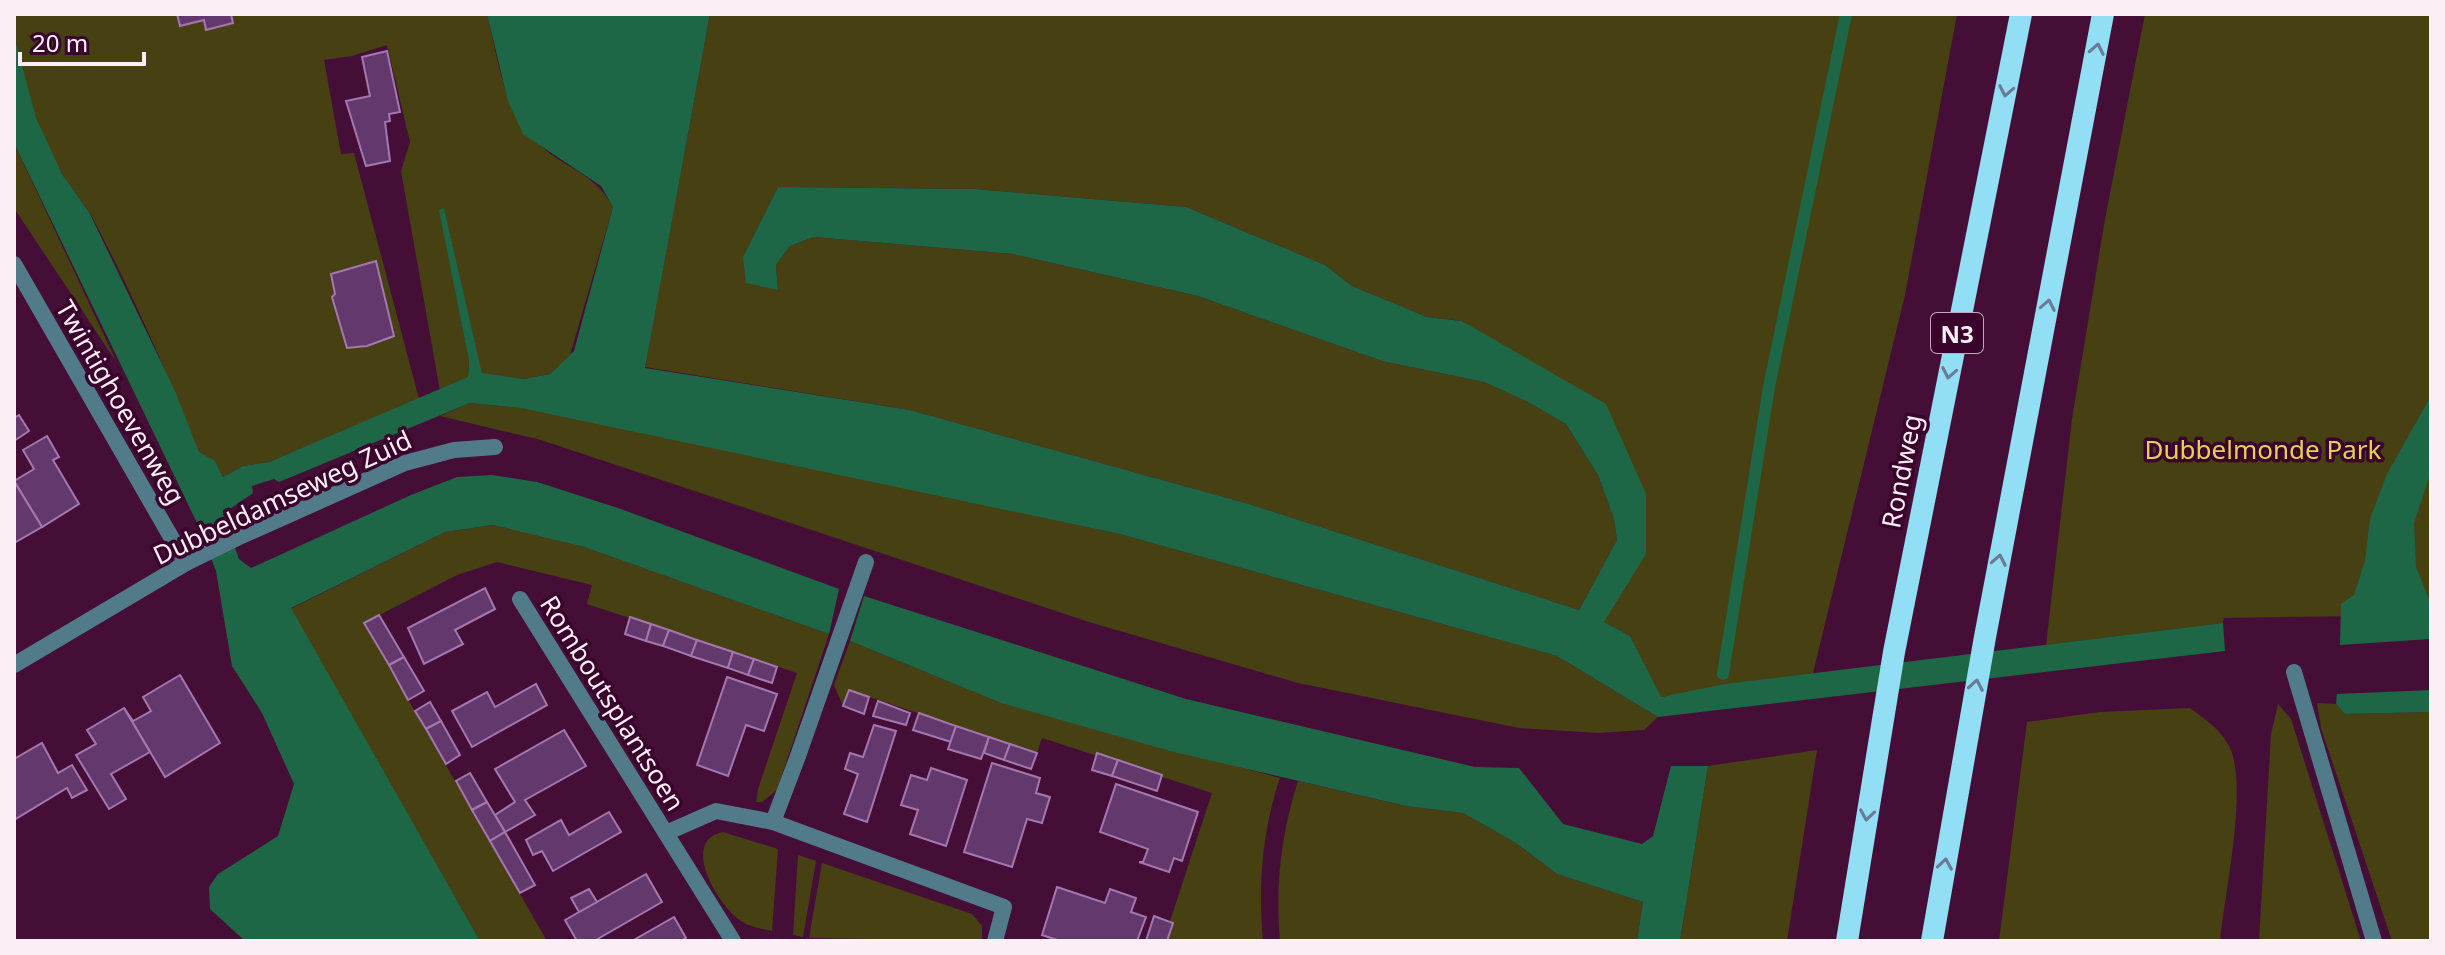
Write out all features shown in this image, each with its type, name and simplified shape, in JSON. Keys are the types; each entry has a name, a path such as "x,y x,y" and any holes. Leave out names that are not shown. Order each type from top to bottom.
{"highway":[{"name":"Rondweg","path":"1847,941 1894,652 2021,14"},
{"path":"1932,941 1967,734 2103,14"}],"street":[{"name":"Twintighoevenweg","path":"14,264 186,563"},
{"name":"Dubbeldamseweg Zuid","path":"14,665 186,563 237,538 405,463 454,450 495,447"},
{"path":"773,822 866,562"},
{"name":"Romboutsplantsoen","path":"520,599 733,941"},
{"path":"2294,672 2374,941"},
{"name":"Romboutsplantsoen","path":"666,833 716,811 773,822 1004,907 995,941"}],"green space":[{"path":"14,14 487,14 504,83 517,116 539,144 588,178 613,207 570,355 550,374 524,379 482,374 444,209 440,209 469,361 468,377 440,391 401,171 410,142 387,45 352,56 324,60 341,154 354,153 419,399 269,462 243,466 223,477 215,461 199,453 121,273 91,215 63,175 44,138 22,76"},
{"path":"710,14 1957,14 1905,295 1813,673 1660,697 1630,636 1604,622 1646,494 1463,321 1427,317 1352,286 1325,265 1186,207 975,189 778,187 743,257 778,289 776,265 790,246 814,237 1013,254 1198,296 1382,361 1484,382 1566,424 1598,475 1614,519 1617,540 1579,610 1249,504 910,410 645,367"},
{"name":"Dubbelmonde Park","path":"2145,14 2431,14 2431,615 2224,618 2223,623 2046,645 2072,419 2105,219"},
{"path":"14,143 117,363 14,208"},
{"path":"470,403 521,408 646,432 1120,534 1557,656 1658,717 1644,730 1598,733 1519,728 1298,683 1089,622 541,440 440,416"},
{"path":"493,525 584,547 829,634 777,790 762,802 756,802 797,673 587,604 592,585 497,562 457,575 364,623 547,941 480,941 290,609 445,532"},
{"path":"850,641 1001,703 1280,778 1269,818 1263,859 1263,941 1167,941 1173,923 1170,921 1212,793 1042,738 1037,753 849,690 843,706 834,685"},
{"path":"2317,703 2336,704 2345,714 2431,712 2431,941 2392,941 2321,728"},
{"path":"2278,704 2291,719 2361,941 2259,941 2271,734"},
{"path":"2190,708 2225,739 2236,772 2236,819 2220,941 1999,941 2027,722 2100,712"},
{"path":"1817,750 1787,941 1680,941 1708,766"},
{"path":"1298,781 1406,806 1463,813 1516,843 1557,874 1643,902 1637,941 1280,941 1278,900 1281,860"},
{"path":"723,832 778,849 772,931 737,918 712,886 703,859 704,847 710,838"},
{"path":"798,855 816,861 803,937 793,935"},
{"path":"822,863 972,914 982,926 982,941 809,938"}],"shaded area":[{"path":"487,14 710,14 645,368 910,410 1249,504 1579,610 1617,540 1614,519 1598,475 1566,424 1484,382 1382,361 1198,296 1013,254 814,237 790,246 776,265 778,290 746,283 743,257 778,187 974,189 1186,207 1325,265 1352,286 1427,317 1462,321 1606,404 1646,494 1646,554 1604,622 1630,636 1661,697 1725,684 2223,623 2225,651 1658,717 1557,656 1120,534 521,408 470,403 279,482 274,479 252,486 253,493 223,514 239,559 251,568 457,477 492,475 537,482 618,508 839,589 829,634 584,547 493,525 445,532 291,608 480,941 245,941 210,909 209,887 218,874 278,836 294,784 262,713 232,666 216,571 198,525 14,143 14,36 36,118 62,174 89,212 175,391 199,452 215,461 223,477 243,466 269,462 468,377 469,361 439,210 444,208 482,373 524,379 550,374 574,351 613,207 601,186 523,134 508,101"},
{"path":"2431,396 2431,472 2414,523 2416,567 2431,604 2431,639 2340,645 2341,604 2354,595 2365,561 2370,519 2387,474"},
{"path":"864,596 1186,699 1475,767 1519,768 1563,824 1642,844 1653,836 1671,766 1708,766 1680,941 1637,941 1643,902 1557,874 1516,843 1463,813 1406,806 1174,752 1001,703 850,641"},
{"path":"2431,690 2431,712 2345,714 2336,704 2337,694"}],"building":[{"path":"177,14 231,14 233,23 206,30 204,20 180,26"},
{"path":"387,51 400,112 389,114 390,121 385,122 390,161 366,166 346,101 370,96 362,57"},
{"path":"376,261 394,336 367,346 347,348 332,297 335,294 331,274"},
{"path":"19,415 29,431 14,441 14,418"},
{"path":"47,436 59,457 53,460 79,504 42,527 14,481 34,469 23,450"},
{"path":"14,481 42,527 14,543"},
{"path":"485,588 495,609 455,630 463,644 424,664 408,628"},
{"path":"379,615 404,657 389,665 364,623"},
{"path":"630,617 651,624 646,641 625,634"},
{"path":"651,624 669,630 663,646 646,641"},
{"path":"669,630 697,640 691,656 663,646"},
{"path":"697,640 733,652 728,668 691,656"},
{"path":"733,652 754,659 748,675 728,668"},
{"path":"404,657 424,691 408,700 389,665"},
{"path":"754,659 777,667 772,683 748,675"},
{"path":"180,675 220,743 165,777 124,708 133,721 151,711 143,697"},
{"path":"727,677 777,694 764,731 746,725 728,776 697,765"},
{"path":"536,684 547,705 472,747 452,711 487,692 495,707"},
{"path":"849,690 869,697 864,714 843,706"},
{"path":"878,701 910,713 906,725 873,716"},
{"path":"430,702 441,721 426,729 415,711"},
{"path":"124,708 150,752 111,774 126,799 109,809 76,755 96,744 87,730"},
{"path":"919,713 956,726 951,742 913,730"},
{"path":"441,721 460,755 446,764 426,729"},
{"path":"874,725 896,731 867,822 844,814 858,774 845,769 850,753 863,757"},
{"path":"956,726 989,737 981,759 948,749"},
{"path":"564,730 586,766 525,800 535,815 505,832 495,815 515,802 495,769"},
{"path":"989,737 1010,744 1004,760 984,753"},
{"path":"42,743 58,773 72,765 87,790 72,798 67,788 14,820 14,759"},
{"path":"1010,744 1037,753 1031,769 1004,760"},
{"path":"1097,753 1118,760 1112,776 1092,770"},
{"path":"1118,760 1162,775 1157,791 1112,776"},
{"path":"992,763 1040,778 1036,793 1050,797 1042,823 1027,819 1012,867 964,852"},
{"path":"931,768 967,780 946,846 910,834 918,810 901,805 911,775 927,780"},
{"path":"470,773 487,802 472,810 456,781"},
{"path":"1116,784 1198,812 1182,861 1174,858 1169,872 1139,862 1143,862 1148,849 1100,832"},
{"path":"487,802 505,832 490,841 472,810"},
{"path":"609,812 621,832 553,871 542,851 533,855 526,840 561,820 569,835"},
{"path":"505,832 535,885 520,893 490,841"},
{"path":"646,874 662,902 594,941 577,941 565,920"},
{"path":"1057,887 1105,903 1110,889 1136,898 1131,912 1146,917 1137,941 1060,941 1042,935"},
{"path":"589,889 597,902 579,912 571,898"},
{"path":"1154,916 1173,923 1167,941 1146,941"},
{"path":"674,917 686,938 681,941 632,941"}],"waterway":[{"path":"1723,674 1769,387 1846,14"}]}
